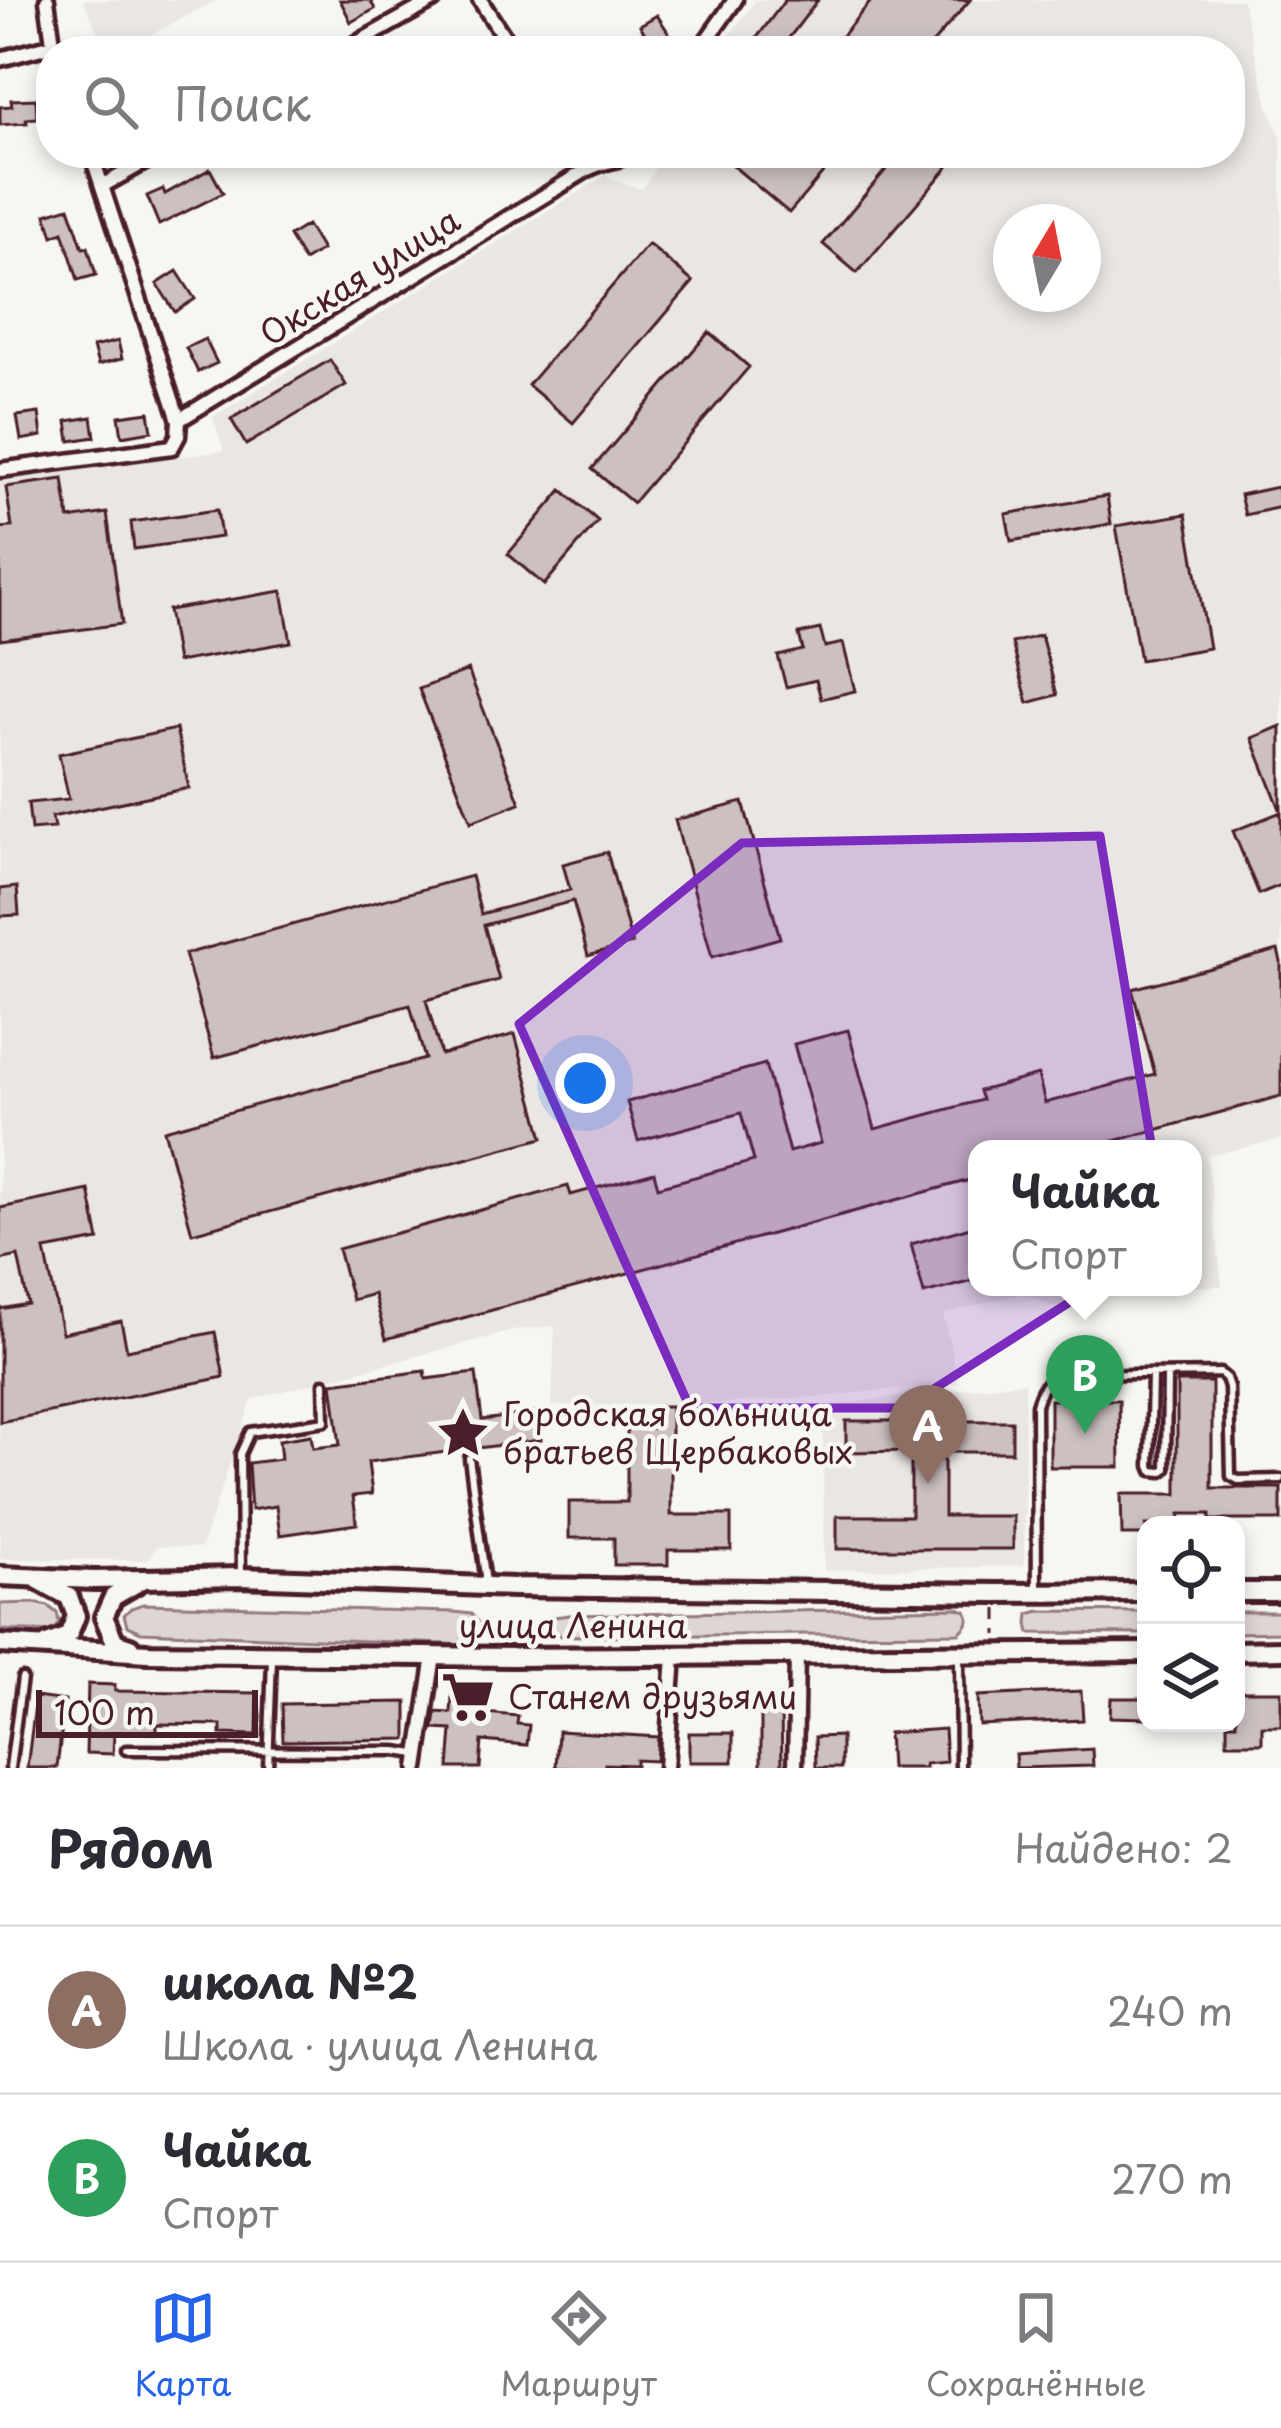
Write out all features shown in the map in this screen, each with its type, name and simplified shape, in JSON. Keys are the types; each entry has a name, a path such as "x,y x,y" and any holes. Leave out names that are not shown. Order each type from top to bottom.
{"main road":[{"name":"улица Ленина","path":"0,1576 1137,1592"},
{"path":"33,1577 69,1597 76,1616 68,1636 40,1646"},
{"path":"144,1579 113,1597 104,1617 116,1642 147,1653"},
{"path":"1245,1592 1281,1592"},
{"name":"улица Ленина","path":"0,1645 147,1653 434,1656 1137,1652"},
{"path":"1245,1651 1281,1650"}],"street":[{"path":"47,0 52,36"},
{"path":"370,36 434,0"},
{"path":"480,0 503,36"},
{"path":"710,36 735,0"},
{"path":"0,59 36,52"},
{"path":"96,168 179,420"},
{"path":"102,186 134,168"},
{"name":"Окская улица","path":"0,470 172,447 179,420 588,169"},
{"path":"795,1768 797,1655"},
{"path":"418,1761 434,1656"},
{"path":"666,1768 674,1656"}],"lane":[{"path":"1037,1593 1036,1405 1050,1381 1220,1373 1229,1387 1231,1476 1281,1479"},
{"path":"1152,1375 1152,1472 1166,1469 1167,1375"},
{"path":"240,1577 240,1454 250,1432 326,1421 324,1383"},
{"path":"469,1458 487,1586"},
{"path":"268,1768 272,1654"},
{"path":"958,1655 960,1768"},
{"path":"10,1768 22,1678"},
{"path":"126,1750 397,1751 418,1761"}],"path":[{"path":"996,1593 998,1654"}],"highlighted area":[{"path":"1100,836 1167,1240 904,1408 690,1408 519,1024 742,843"}],"shaded area":[{"path":"83,0 217,0 149,36 100,36"},
{"path":"756,0 1242,0 1268,106 1281,137 1281,1139 1207,1156 1222,1286 1202,1287 1202,1140 968,1140 968,1296 1012,1296 943,1314 959,1383 699,1405 552,1406 555,1326 516,1330 252,1399 201,1548 157,1546 147,1560 0,1559 0,478 224,451 213,417 605,176 642,189 656,168 1245,168 1245,36 729,36"},
{"path":"1029,1296 1097,1296 1053,1307"},
{"path":"1025,1382 1024,1566 824,1570 823,1406"},
{"path":"35,1603 57,1613 59,1622 53,1632 0,1630 0,1604"},
{"path":"143,1604 454,1612 471,1614 479,1624 471,1645 141,1632 127,1626 124,1615"},
{"path":"966,1611 968,1618 959,1633 562,1636 547,1631 547,1622 569,1615"},
{"path":"1137,1612 1137,1634 1030,1633 1029,1614"},
{"path":"1245,1612 1281,1612 1281,1632 1245,1633"}],"building":[{"path":"340,0 370,0 375,9 351,22"},
{"path":"785,0 818,0 790,36 758,36"},
{"path":"872,0 970,0 939,36 842,36"},
{"path":"657,15 671,36 646,36 640,25"},
{"path":"36,99 36,118 0,125 0,107 12,106 11,100"},
{"path":"736,168 827,168 789,213"},
{"path":"887,168 947,168 857,273 823,244"},
{"path":"210,169 223,193 159,225 147,196 163,189 165,194"},
{"path":"69,207 96,275 78,280 63,232 53,236 46,214"},
{"path":"307,225 322,250 304,261 289,236"},
{"path":"648,244 693,282 573,423 528,385"},
{"path":"177,271 195,299 175,312 157,284"},
{"path":"709,332 749,367 633,503 592,469"},
{"path":"205,339 217,363 198,372 186,348"},
{"path":"118,341 122,359 98,365 93,347"},
{"path":"330,360 346,385 246,445 231,419"},
{"path":"149,412 152,431 122,436 119,416"},
{"path":"39,413 42,436 21,440 17,416"},
{"path":"92,417 95,437 70,441 67,421"},
{"path":"63,479 69,519 107,513 122,624 0,640 0,528 12,527 6,487"},
{"path":"1277,487 1281,507 1245,515 1240,495"},
{"path":"562,490 598,521 544,585 508,554"},
{"path":"1107,496 1111,524 1011,541 1006,514"},
{"path":"217,510 221,537 134,549 131,522"},
{"path":"1186,514 1209,648 1140,660 1116,526"},
{"path":"282,591 291,642 177,662 168,610"},
{"path":"820,629 825,647 843,643 855,691 821,699 816,680 786,687 778,656 803,650 799,634"},
{"path":"1041,635 1057,695 1028,703 1012,643"},
{"path":"468,670 520,803 471,822 419,689"},
{"path":"1281,726 1281,809 1280,809 1252,738"},
{"path":"176,729 189,788 52,817 54,828 31,830 28,803 69,799 59,754"},
{"path":"743,802 780,938 712,957 675,820"},
{"path":"1281,812 1281,885 1259,894 1233,831"},
{"path":"607,852 632,944 588,956 573,901 484,925 499,980 426,1000 441,1055 515,1034 543,1138 192,1233 164,1130 425,1059 410,1005 214,1058 185,954 471,876 481,914 570,890 563,864"},
{"path":"17,887 19,915 0,916 0,889"},
{"path":"1278,950 1281,1096 1118,1140 968,1140 968,1180 386,1339 374,1294 352,1300 338,1249 568,1186 571,1195 654,1172 658,1187 754,1161 741,1113 638,1141 627,1102 765,1064 789,1152 821,1143 794,1044 848,1030 875,1129 982,1100 979,1091 1038,1075 1045,1103 1155,1074 1132,989"},
{"path":"89,1190 99,1240 45,1250 62,1333 121,1321 127,1350 215,1332 224,1377 0,1422 0,1309 28,1304 18,1256 0,1260 0,1208"},
{"path":"968,1228 968,1282 924,1294 911,1244"},
{"path":"425,1371 426,1379 476,1373 482,1420 537,1413 541,1440 368,1462 372,1494 353,1496 357,1524 280,1535 276,1506 251,1510 248,1463 281,1459 279,1440 311,1435 313,1448 340,1445 332,1383"},
{"path":"1177,1382 1212,1382 1212,1488 1281,1488 1281,1520 1210,1514 1137,1516 1137,1535 1122,1535 1121,1494 1177,1494"},
{"path":"1050,1400 1119,1400 1120,1467 1050,1467"},
{"path":"655,1406 671,1406 671,1515 731,1515 731,1550 668,1550 668,1565 614,1565 614,1538 569,1538 569,1502 627,1502 627,1428 655,1428"},
{"path":"846,1421 1012,1421 1012,1452 944,1452 944,1516 1013,1516 1013,1549 837,1549 837,1516 911,1516 911,1451 846,1452"},
{"path":"453,1680 486,1682 484,1713 518,1716 517,1724 529,1725 527,1745 482,1741 480,1768 449,1768 452,1730 434,1729 436,1712 451,1713"},
{"path":"88,1684 115,1685 115,1691 258,1693 257,1735 221,1734 221,1725 157,1724 157,1733 114,1732 113,1754 86,1753"},
{"path":"1081,1691 1083,1720 979,1725 978,1696"},
{"path":"1245,1691 1281,1691 1281,1726 1262,1726 1262,1743 1227,1743 1227,1732 1245,1732"},
{"path":"36,1697 65,1701 57,1768 27,1768"},
{"path":"1111,1698 1137,1698 1137,1718 1110,1717"},
{"path":"407,1702 407,1739 283,1741 282,1704"},
{"path":"781,1709 782,1768 761,1768 761,1710"},
{"path":"944,1729 946,1762 925,1764 925,1768 890,1768 888,1733"},
{"path":"558,1731 658,1737 656,1761 556,1768"},
{"path":"689,1733 733,1733 733,1762 689,1762"},
{"path":"841,1736 841,1768 816,1768 815,1737"},
{"path":"1092,1749 1093,1766 1016,1768 1015,1754"}],"place":[{"name":"Городская больница братьев Щербаковых","path":"463,1433"},
{"name":"Чайка","path":"1085,1434"},
{"name":"школа №2","path":"928,1484"},
{"name":"Станем друзьями","path":"468,1697"}]}
